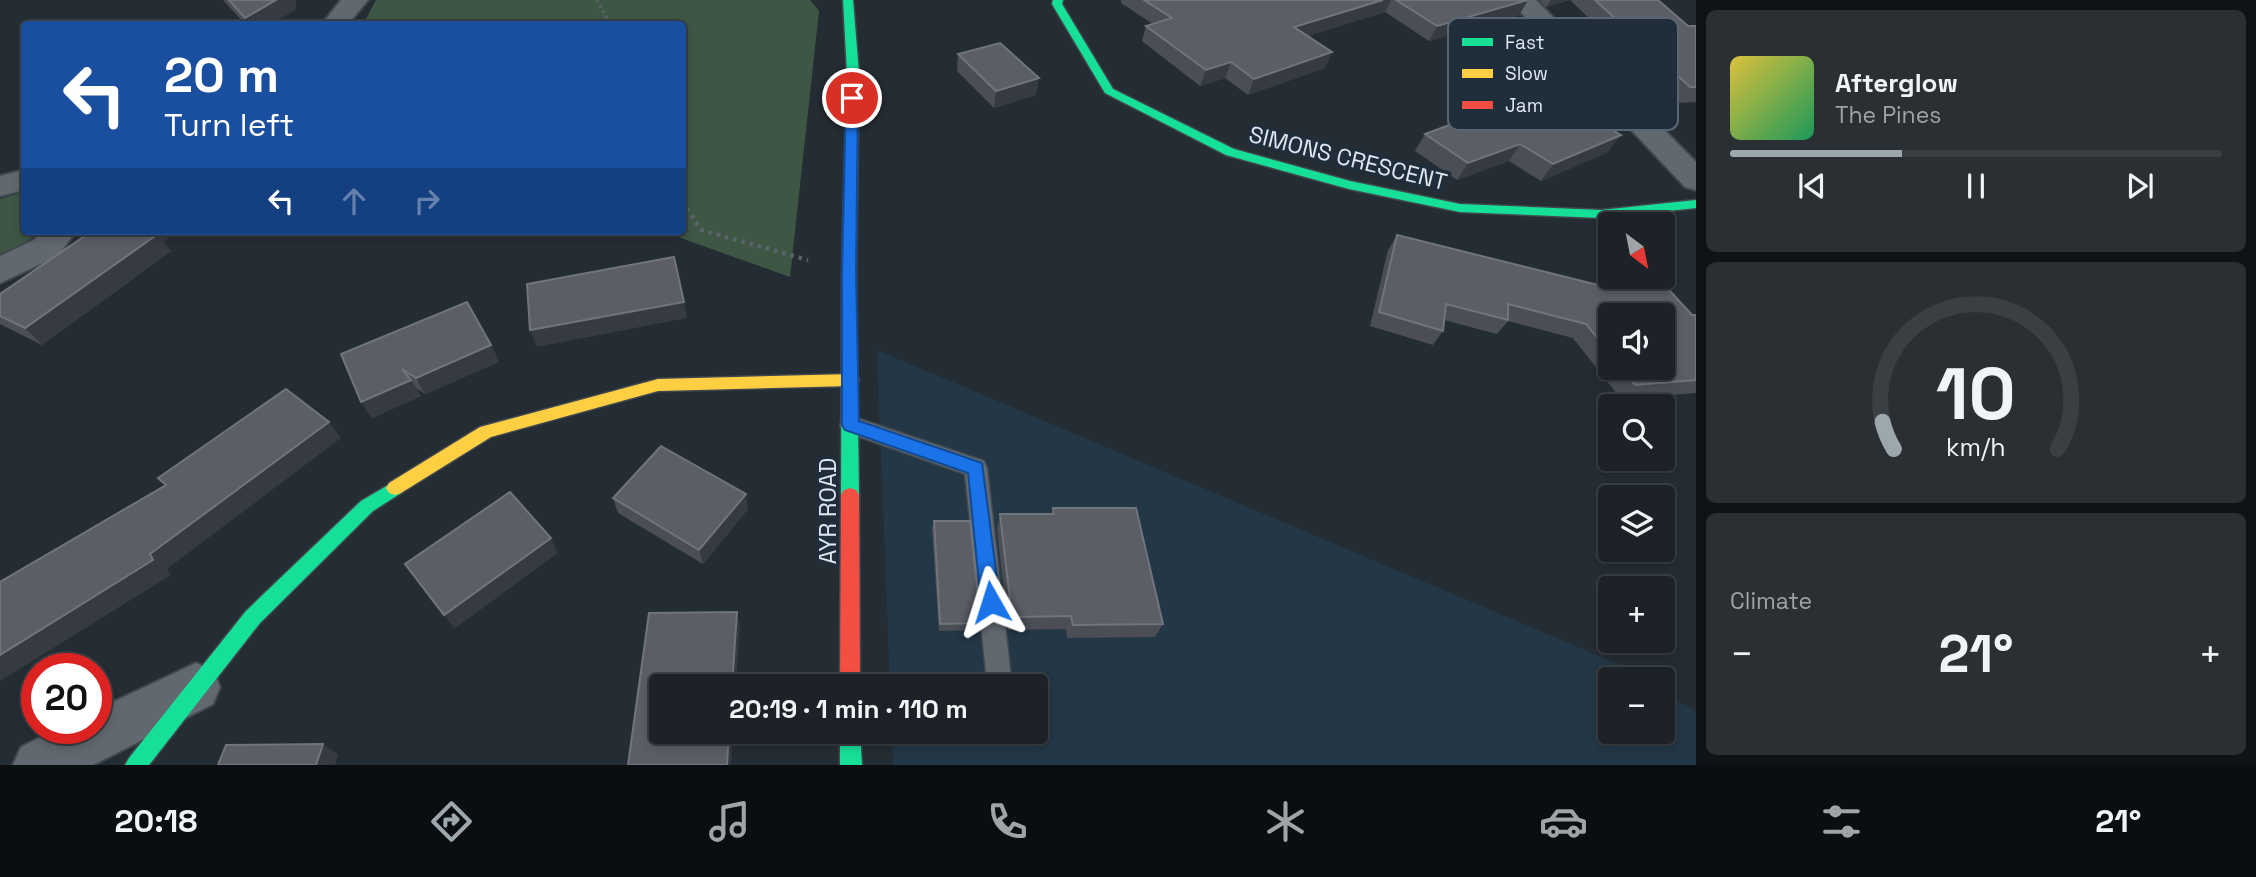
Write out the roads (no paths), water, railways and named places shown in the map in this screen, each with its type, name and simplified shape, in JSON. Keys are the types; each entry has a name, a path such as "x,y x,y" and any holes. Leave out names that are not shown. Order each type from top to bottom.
{"street":[{"path":"338,21 355,0"},
{"name":"AYR ROAD","path":"848,0 853,73 849,272 850,674"},
{"name":"SIMONS CRESCENT","path":"1058,0 1057,4 1109,91 1230,152 1349,185 1460,208 1601,214 1696,204"},
{"path":"1522,0 1539,18"},
{"path":"1648,130 1696,180"},
{"path":"0,186 21,181"},
{"path":"0,271 46,248 56,235"},
{"path":"136,765 253,618 367,506 486,432 658,385 851,380"},
{"path":"39,765 198,686"},
{"path":"850,744 850,765"}],"lane":[{"path":"851,425 976,468 999,674"}]}
